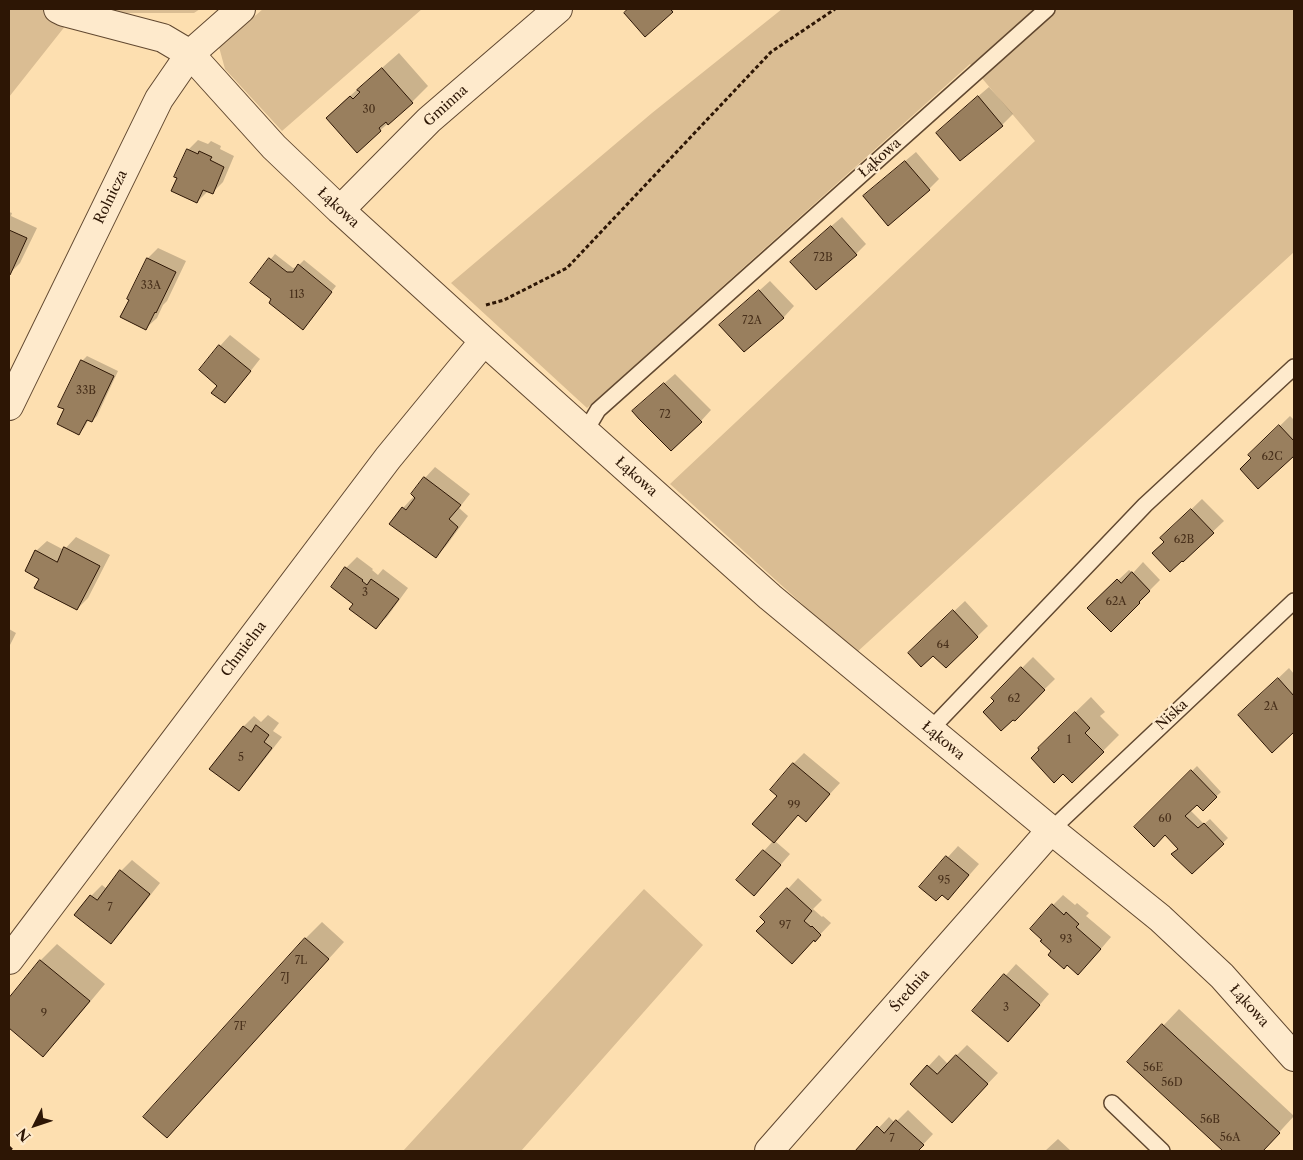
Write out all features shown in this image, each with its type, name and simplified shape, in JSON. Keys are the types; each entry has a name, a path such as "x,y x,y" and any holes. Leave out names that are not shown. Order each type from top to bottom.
{"street":[{"name":"Łąkowa","path":"58,9 163,38 190,54 274,147 484,342 770,598 1160,918 1222,976 1294,1057"},
{"name":"Rolnicza","path":"9,406 159,99 190,54 241,9"},
{"name":"Gminna","path":"340,210 429,120 558,9"},
{"name":"Chmielna","path":"9,960 388,458 484,342"},
{"name":"Średnia","path":"769,1151 1051,830"}],"lane":[{"name":"Łąkowa","path":"585,432 598,410 1047,9"},
{"path":"930,730 1145,505 1294,367"},
{"name":"Niska","path":"1051,830 1294,601"},
{"path":"1112,1103 1162,1151"}],"path":[{"path":"454,314 504,300 568,268 771,52 835,9"},
{"path":"9,1147 13,1151"}],"shaded area":[{"path":"9,9 55,9 66,25 9,97"},
{"path":"104,9 200,9 194,13 115,13"},
{"path":"263,9 422,9 282,131 225,69 219,47"},
{"path":"782,9 1294,9 1294,252 856,653 670,484 1035,141 970,64 587,408 451,283 652,113"},
{"path":"644,889 703,945 521,1151 403,1151"}],"building":[{"path":"628,9 670,9 673,12 645,37 624,13"},
{"path":"382,68 413,103 388,125 386,122 379,128 381,131 357,153 326,118 350,96 353,99 360,92 357,90"},
{"path":"978,96 1003,126 960,161 936,133"},
{"path":"187,149 198,154 199,151 212,157 210,160 224,167 213,194 203,190 197,203 171,191 177,178 174,177"},
{"path":"905,161 930,190 888,226 863,196"},
{"path":"831,226 857,255 816,290 790,262"},
{"path":"9,230 27,238 10,275 9,274"},
{"path":"147,258 176,272 146,330 120,317"},
{"path":"269,258 287,272 293,272 298,264 332,292 303,330 269,303 271,299 250,283"},
{"path":"759,290 784,318 744,352 719,325"},
{"path":"219,345 251,371 225,403 211,393 217,386 199,370"},
{"path":"81,360 114,376 92,422 87,420 79,435 57,424 64,409 58,407"},
{"path":"664,383 702,422 671,451 632,411"},
{"path":"1279,425 1294,441 1294,456 1258,489 1240,469 1251,458 1248,455"},
{"path":"424,477 461,505 449,519 458,527 436,558 389,524 402,507 406,510 415,498 411,494"},
{"path":"1191,509 1214,533 1170,572 1152,553 1164,542 1160,538"},
{"path":"64,547 100,566 77,610 34,588 39,579 25,571 35,550 57,562"},
{"path":"345,567 367,585 371,579 399,599 376,629 349,609 353,604 331,587"},
{"path":"1132,572 1150,591 1111,632 1087,608 1117,579 1121,583"},
{"path":"953,610 978,637 946,668 933,656 921,667 908,653"},
{"path":"1021,667 1045,690 1015,721 1013,720 1001,731 983,712 994,701 991,698"},
{"path":"1278,678 1294,696 1294,732 1272,753 1238,715"},
{"path":"1075,712 1090,728 1085,733 1104,752 1072,783 1063,774 1054,783 1031,758 1039,750 1038,748"},
{"path":"256,725 269,735 264,742 272,748 239,791 209,769 243,726 251,732"},
{"path":"793,763 830,794 806,822 798,815 774,843 752,824 777,796 770,790"},
{"path":"1191,770 1217,797 1203,811 1197,805 1185,816 1198,828 1204,823 1224,844 1192,874 1171,854 1178,849 1165,835 1154,847 1134,827"},
{"path":"763,850 781,865 754,896 736,880"},
{"path":"946,856 969,875 948,900 942,895 936,901 919,887"},
{"path":"120,870 150,894 111,944 74,915 90,895 97,900"},
{"path":"787,888 812,911 804,921 821,935 792,964 756,931 765,922 760,917"},
{"path":"1052,904 1064,915 1066,912 1079,924 1076,927 1101,949 1078,975 1067,965 1064,969 1048,955 1051,951 1030,929"},
{"path":"305,938 329,959 167,1138 143,1117"},
{"path":"40,960 90,1001 43,1057 9,1028 9,998"},
{"path":"1004,974 1040,1005 1008,1042 972,1011"},
{"path":"1162,1024 1280,1133 1263,1151 1223,1151 1127,1062"},
{"path":"956,1055 988,1084 952,1123 910,1084 927,1065 937,1074"},
{"path":"896,1120 924,1145 918,1151 855,1151 877,1126 884,1133"}]}
